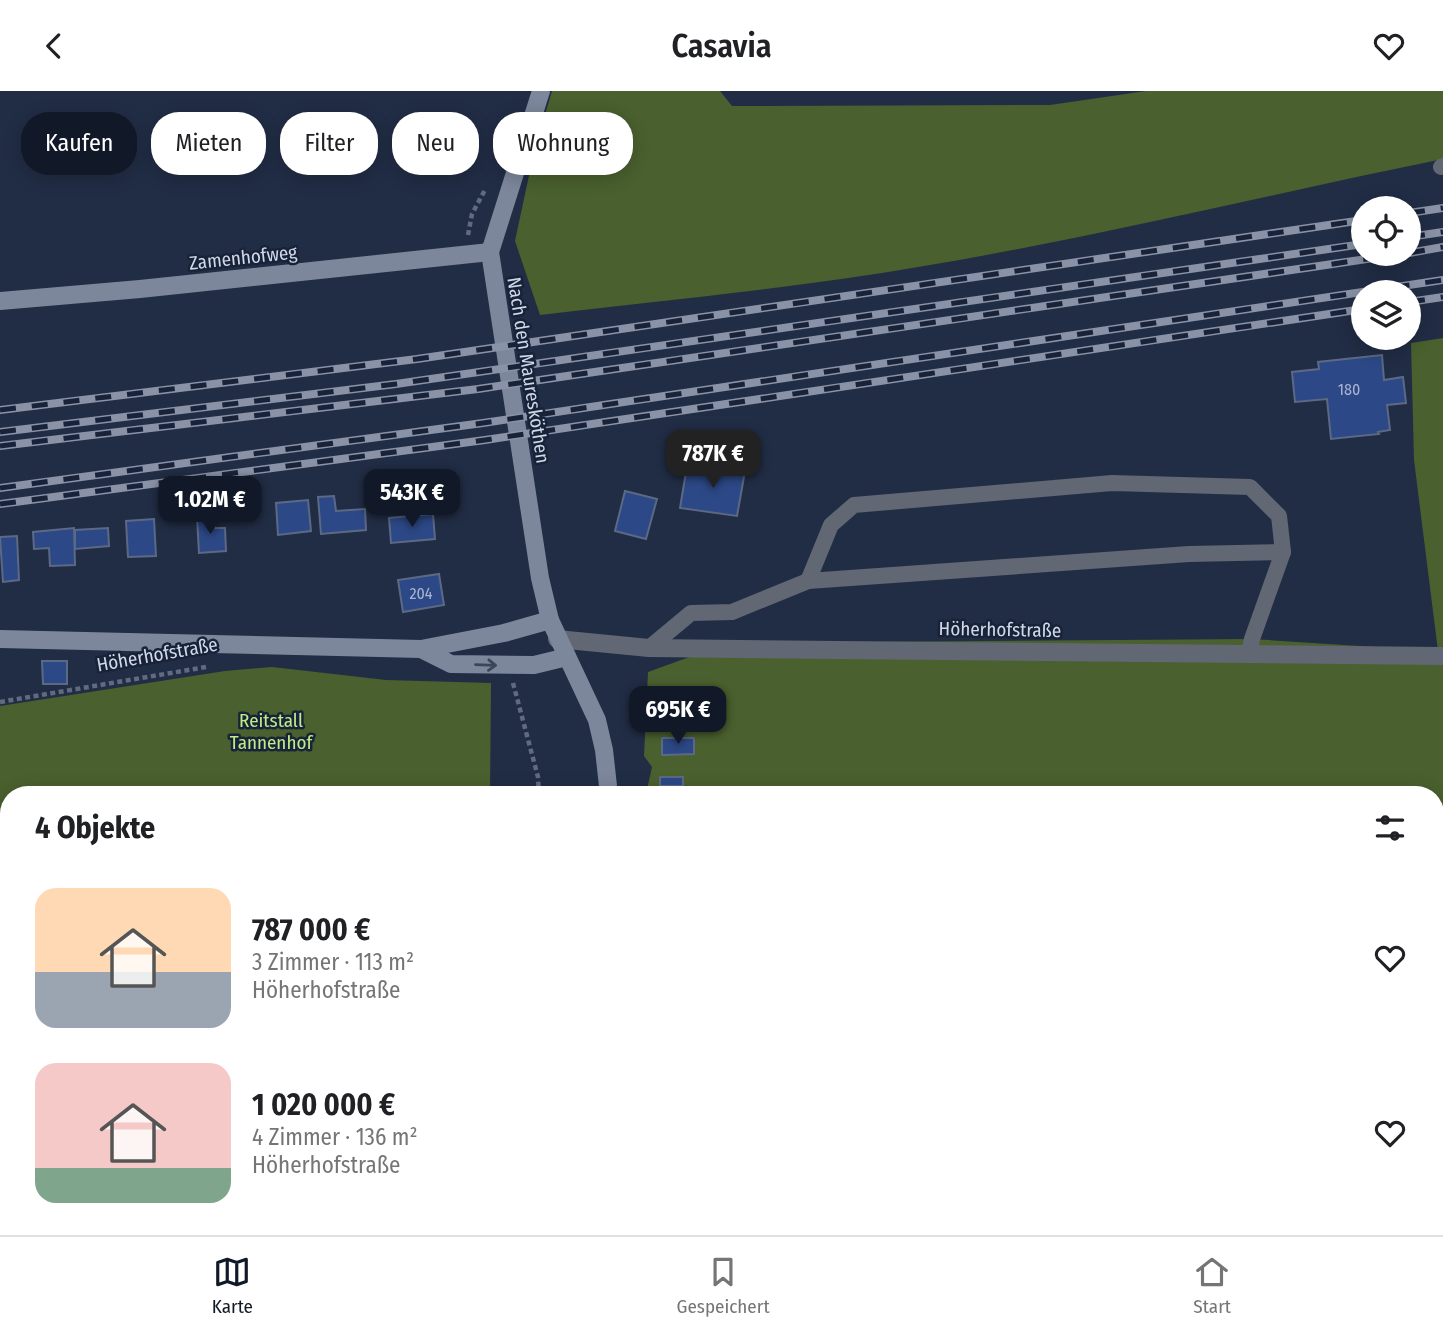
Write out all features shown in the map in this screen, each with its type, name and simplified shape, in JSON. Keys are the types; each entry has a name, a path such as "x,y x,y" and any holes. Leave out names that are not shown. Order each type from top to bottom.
{"street":[{"name":"Nach den Mauresköthen","path":"541,91 489,252 535,551 550,620 597,720 608,786"},
{"name":"Zamenhofweg","path":"0,301 489,252"},
{"name":"Höherhofstraße","path":"0,639 421,649 504,633 550,620"},
{"name":"Höherhofstraße","path":"558,639 649,648 1443,656"},
{"name":"Höherhofstraße","path":"421,649 451,663 534,665 567,657"}],"lane":[{"path":"808,581 831,525 854,505 1112,483 1250,487 1279,516 1283,552 1249,653"},
{"path":"649,648 691,613 732,612 808,581 1189,554 1283,552"}],"path":[{"name":"Höherhofstraße","path":"0,702 216,665"},
{"path":"509,665 538,786"}],"green space":[{"path":"552,91 720,91 732,106 1050,105 1146,91 1443,91 1443,159 989,255 780,287 540,315 515,241 529,175 633,175 633,112 546,112"},
{"path":"1443,338 1443,786 648,786 652,767 644,756 648,672 728,643 1252,639 1438,651 1414,460 1411,350 1421,350 1421,341"},
{"name":"Reitstall Tannenhof","path":"272,667 386,680 491,683 490,786 0,786 0,706 225,671"}],"building":[{"path":"1382,355 1384,380 1403,377 1406,403 1387,405 1390,430 1378,432 1379,434 1331,439 1327,399 1295,402 1292,372 1319,369 1318,362"},
{"path":"687,466 745,471 737,516 680,508"},
{"path":"625,491 657,499 646,539 615,531"},
{"path":"334,496 336,511 365,509 366,530 321,534 318,497"},
{"path":"308,500 311,531 278,535 276,503"},
{"path":"433,514 435,539 391,543 389,518"},
{"path":"214,515 215,528 225,528 226,551 199,553 197,517"},
{"path":"154,519 156,556 128,557 126,521"},
{"path":"74,528 75,565 50,566 49,548 34,549 33,532"},
{"path":"108,528 109,546 75,549 75,530"},
{"path":"17,536 19,580 3,582 0,537"},
{"path":"439,574 444,605 403,612 398,580"},
{"path":"42,661 67,661 67,684 43,684"},
{"path":"662,738 694,738 694,754 662,755"},
{"path":"660,777 683,777 683,786 660,786"}],"railway":[{"path":"1421,211 1443,208"},
{"path":"0,410 417,359 1351,222"},
{"path":"1421,235 1443,232"},
{"path":"0,432 396,384 1351,246"},
{"path":"1421,251 1443,247"},
{"path":"0,446 478,389 1351,261"},
{"path":"0,488 483,423 1443,280"},
{"path":"1421,300 1443,297"},
{"path":"0,504 485,440 1351,311"}]}
